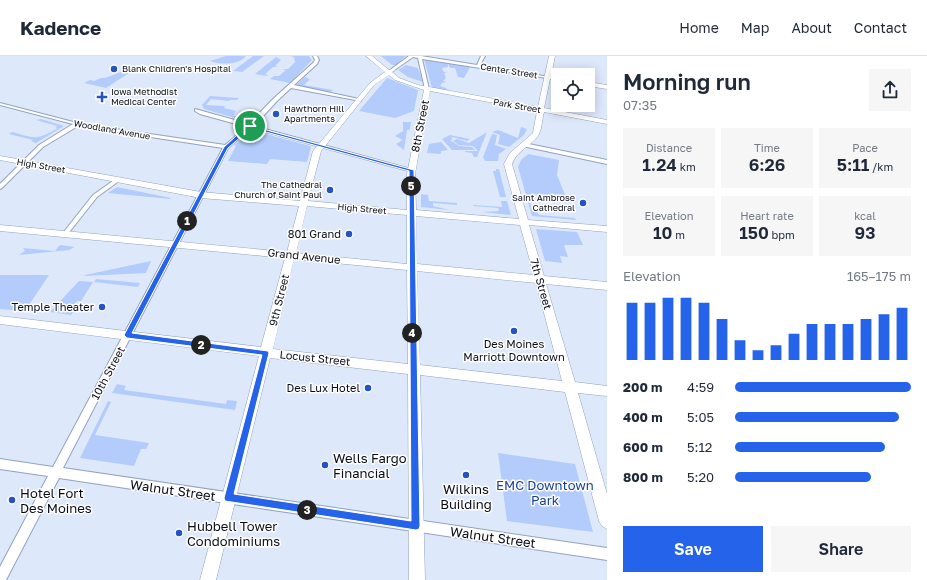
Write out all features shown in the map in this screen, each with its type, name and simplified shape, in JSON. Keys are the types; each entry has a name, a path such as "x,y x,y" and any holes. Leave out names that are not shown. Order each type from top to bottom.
{"main road":[{"name":"7th Street","path":"552,56 536,133 511,156 508,164 607,521"},
{"name":"Park Street","path":"373,57 404,83 427,90 607,122"},
{"path":"372,84 378,72 373,57"},
{"name":"9th Street","path":"208,580 317,151 372,84 391,71"},
{"name":"Center Street","path":"547,77 551,78"},
{"path":"595,85 607,86"},
{"name":"8th Street","path":"417,580 411,267 411,170 427,90"},
{"name":"High Street","path":"0,158 200,195 607,229"},
{"name":"Grand Avenue","path":"0,228 607,286"},
{"name":"Locust Street","path":"0,320 266,353 607,391"}],"street":[{"name":"10th Street","path":"0,578 226,147 315,64 317,60 315,56"},
{"name":"Center Street","path":"412,56 547,77"},
{"name":"9th Street","path":"391,71 412,56"},
{"name":"8th Street","path":"419,56 427,90"},
{"path":"478,66 483,56"},
{"path":"399,66 408,65"},
{"path":"415,66 422,68"},
{"path":"290,86 359,100"},
{"name":"Woodland Avenue","path":"0,104 77,124 226,147"},
{"path":"197,110 202,113 411,170"},
{"path":"0,187 46,142 77,124"},
{"path":"524,145 607,162"},
{"path":"64,234 97,194 117,180"},
{"name":"Walnut Street","path":"0,464 607,554"}],"green space":[{"path":"226,56 246,56 234,63 219,63 210,61"},
{"path":"253,56 264,56 242,72 233,71"},
{"path":"291,56 309,56 312,60 290,83 270,79 274,76 279,76 286,70 282,69 288,69 295,62 294,57"},
{"path":"381,56 406,56 397,64 407,57 394,67 394,65"},
{"path":"276,57 281,60 275,66 278,67 273,67 265,74 268,75 266,76 255,74"},
{"path":"424,59 470,66 470,67 464,78 458,77 455,68 450,68 448,63 448,67 442,68 443,71 447,73 444,73 446,78 443,81 446,82 442,83 440,86 449,91 432,88"},
{"path":"406,65 418,68 423,82 408,77 398,70"},
{"path":"121,72 129,73 106,88 84,83 90,80 94,81 105,78"},
{"path":"305,77 310,79 304,85 333,90 329,93 298,86 297,84"},
{"path":"387,78 418,90 414,111 395,118 359,111"},
{"path":"210,96 239,98 237,100 229,101 211,99 206,105 225,106 224,108 236,111 233,116 237,116 235,118 204,109 202,105"},
{"path":"41,119 64,126 36,143 31,141 33,140 9,134 12,132 31,137 40,137 58,128 56,128 57,126 36,120"},
{"path":"403,122 411,122 410,129 407,130 404,150 396,144 403,140 395,136 403,131"},
{"path":"521,127 527,129 524,135 509,147 498,144 500,135 492,132 498,130 518,138"},
{"path":"251,131 310,146 307,162 270,159 267,164 228,161 236,146 234,145"},
{"path":"487,132 477,157 474,157 472,153 465,152 478,151 473,146 459,145 453,141 457,139 469,143"},
{"path":"492,134 497,135 495,145 506,149 499,154 498,161 485,161 483,157"},
{"path":"450,135 470,139 467,141 452,137 451,138 453,139 450,140 459,146 472,147 475,150 452,150 442,139"},
{"path":"441,142 448,150 441,151 441,154 427,153 429,144"},
{"path":"528,154 559,160 557,175 566,197 532,194 532,197 528,197 533,211 537,212 539,215 575,218 576,220 532,216 518,167 521,160"},
{"path":"496,169 499,169 506,197 500,197 493,171 496,171"},
{"path":"117,187 171,198 108,193"},
{"path":"421,194 428,195 429,201 457,203 457,205 433,203 433,206 450,210 421,207"},
{"path":"501,201 507,201 511,215 482,212 499,211 498,208 473,206 502,207"},
{"path":"536,229 577,232 583,245 564,245 568,257 560,256 562,263 545,261"},
{"path":"60,245 75,247 69,250 19,255 25,251 23,248 55,251"},
{"path":"151,261 146,273 84,276 85,275"},
{"path":"0,275 49,275 25,311 0,309"},
{"path":"96,279 140,283 138,287 94,282"},
{"path":"79,281 93,282 81,301 77,301 70,311 73,312 71,315 50,312"},
{"path":"117,384 126,386 124,390 226,404 227,400 237,401 235,410 112,393"},
{"path":"108,401 111,402 95,435 149,443 146,449 141,449 134,466 80,458"},
{"name":"EMC Downtown Park","path":"498,453 575,464 593,532 507,521"}],"place":[{"name":"Blank Children's Hospital","path":"114,69"},
{"name":"Iowa Methodist Medical Center","path":"102,97"},
{"name":"Hawthorn Hill Apartments","path":"276,114"},
{"name":"The Cathedral Church of Saint Paul","path":"330,190"},
{"name":"Saint Ambrose Cathedral","path":"583,203"},
{"name":"801 Grand","path":"349,234"},
{"name":"Temple Theater","path":"102,307"},
{"name":"Des Moines Marriott Downtown","path":"514,331"},
{"name":"Des Lux Hotel","path":"368,388"},
{"name":"Wells Fargo Financial","path":"325,465"},
{"name":"Wilkins Building","path":"466,475"},
{"name":"Hotel Fort Des Moines","path":"12,500"},
{"name":"Hubbell Tower Condominiums","path":"179,533"}],"route":[{"path":"250,126 402,169 411,170 411,260 416,526 228,498 266,353 127,335 226,147 250,126"}]}
